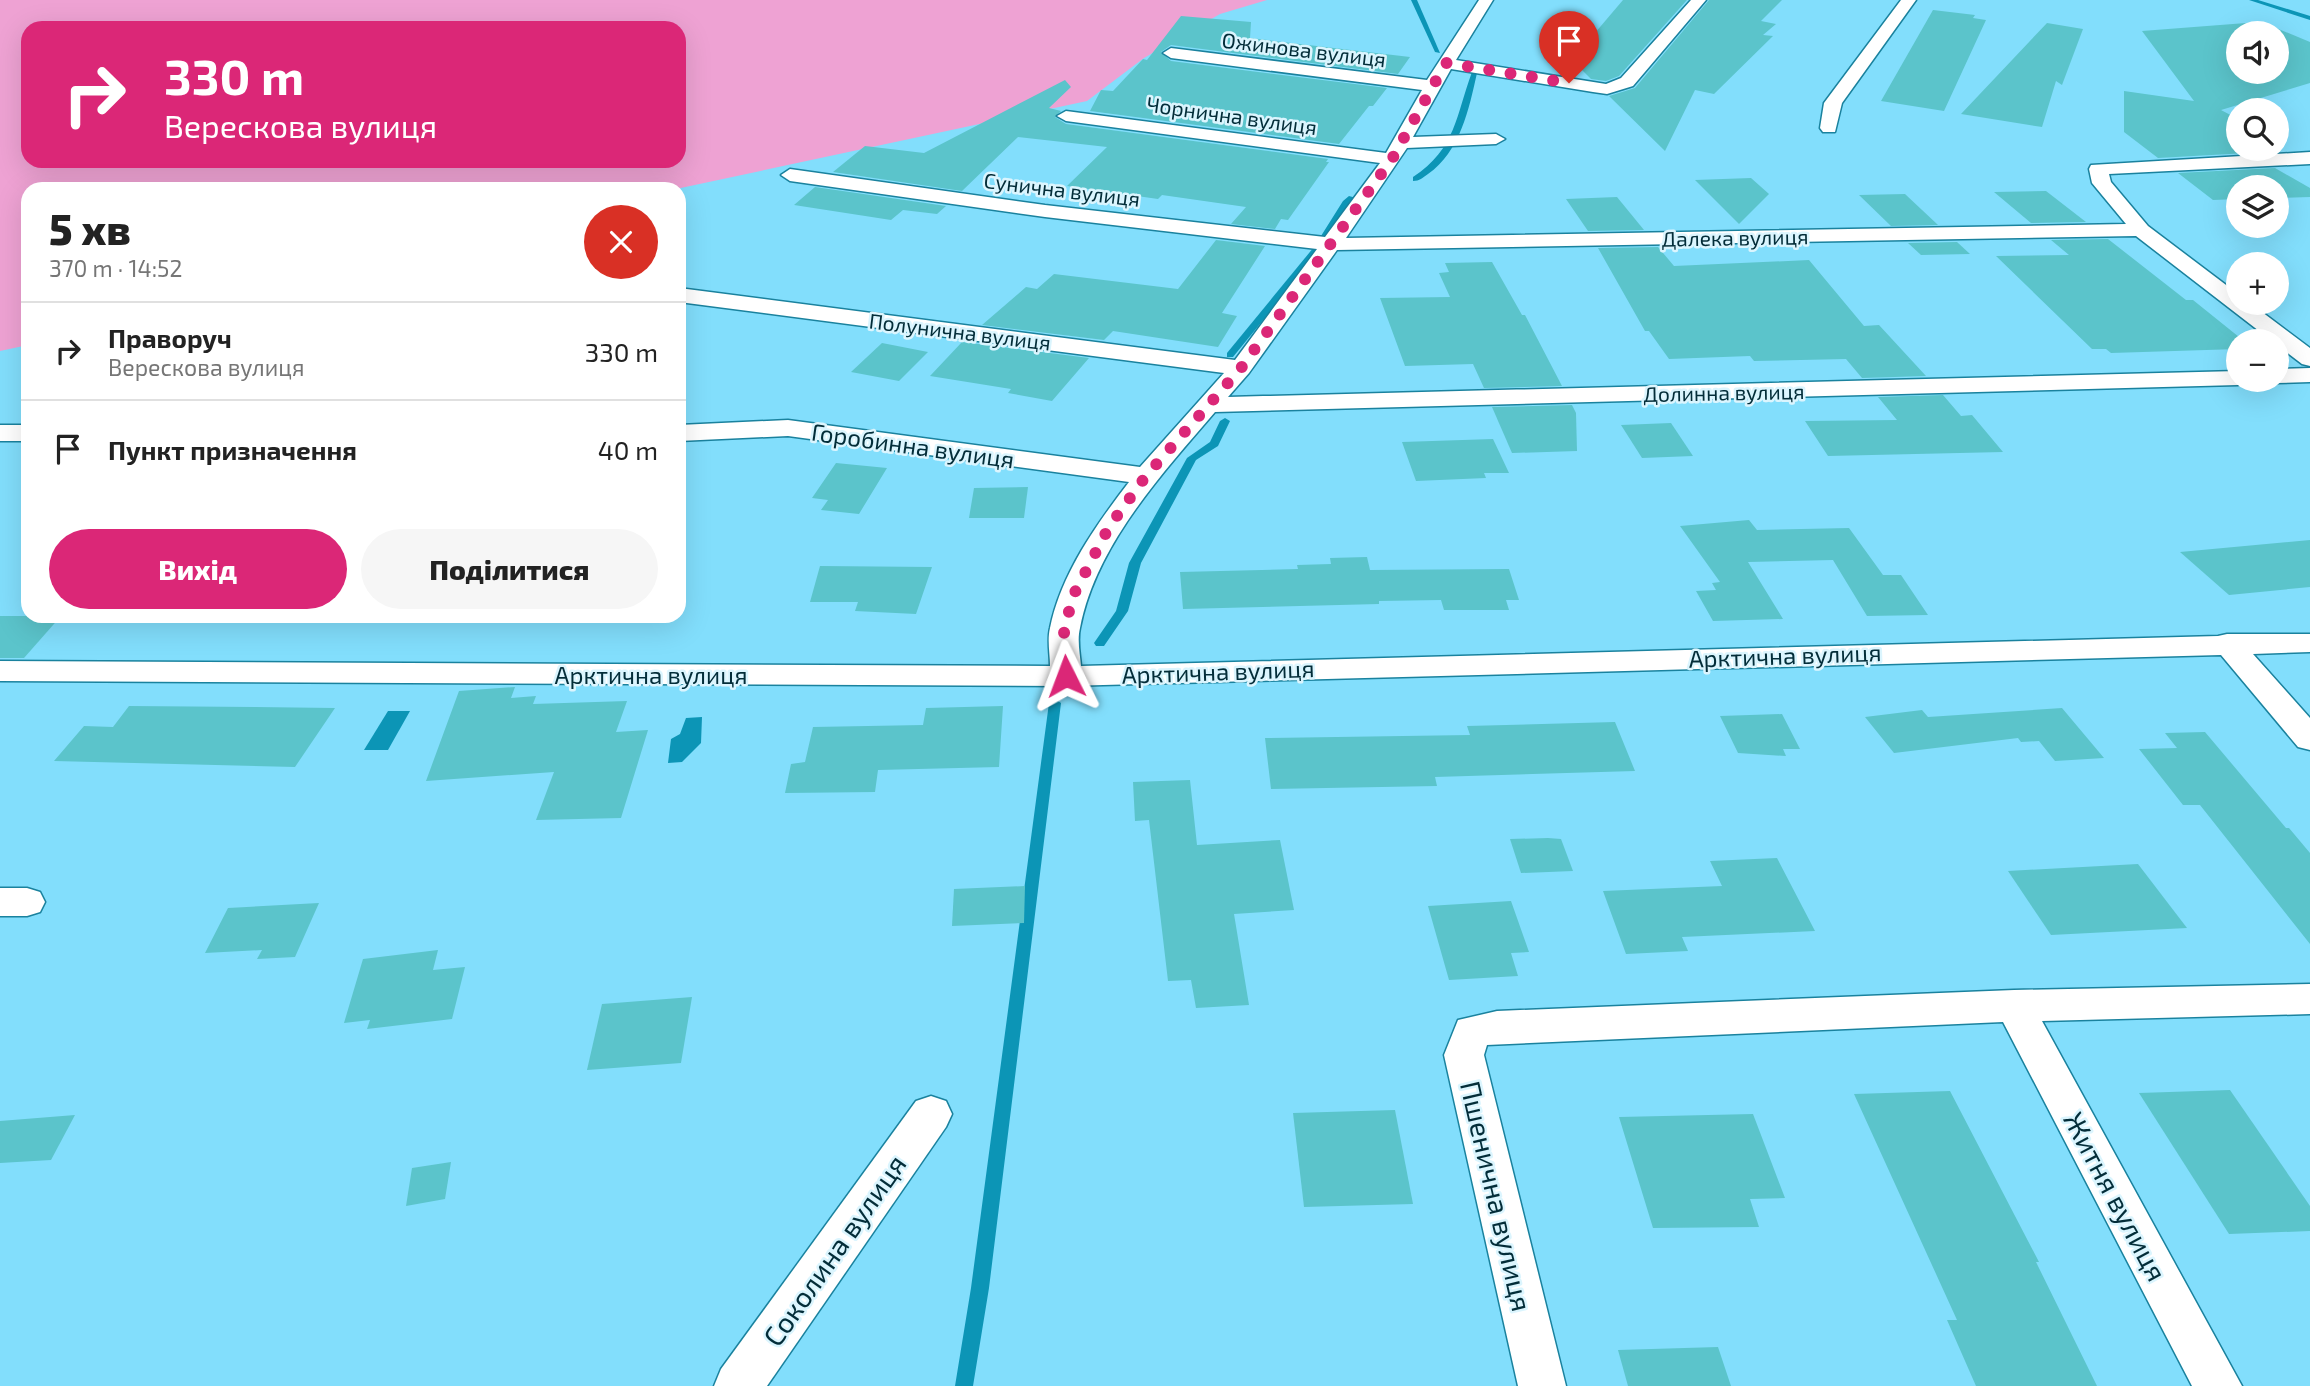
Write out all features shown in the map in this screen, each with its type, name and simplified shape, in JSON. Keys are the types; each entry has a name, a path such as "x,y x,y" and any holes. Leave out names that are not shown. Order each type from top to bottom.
{"street":[{"path":"1066,676 1064,631 1073,596 1109,527 1146,476 1241,368 1396,151 1432,86 1486,0"},
{"path":"1446,63 1593,88 1618,87 1633,75 1699,0"},
{"path":"1829,128 1833,103 1909,0"},
{"name":"Ожинова вулиця","path":"1171,53 1432,86"},
{"name":"Чорнична вулиця","path":"1066,116 1396,151 1442,142 1496,139"},
{"path":"2307,160 2098,169 2102,183 2141,230 2310,359"},
{"name":"Сунична вулиця","path":"790,175 1045,211 1329,244"},
{"name":"Далека вулиця","path":"1329,244 2141,230"},
{"name":"Полунична вулиця","path":"686,296 1241,368"},
{"path":"2289,376 2310,375"},
{"name":"Долинна вулиця","path":"1209,405 2226,377"},
{"name":"Горобинна вулиця","path":"686,433 788,428 1146,476"},
{"path":"0,433 21,433"},
{"path":"2227,643 2310,739"},
{"name":"Арктична вулиця","path":"0,671 1066,676 2227,643 2310,643"},
{"path":"2014,1006 2310,999"},
{"name":"Пшенична вулиця","path":"1542,1386 1464,1055 1472,1031 1497,1027 2014,1006"},
{"name":"Житня вулиця","path":"2014,1006 2218,1386"},
{"name":"Соколина вулиця","path":"738,1386 931,1114"}],"shaded area":[{"path":"0,0 1267,0 1220,14 1144,58 1087,101 686,187 686,182 21,182 21,346 0,351"}],"water":[{"path":"388,711 410,711 388,750 364,750"},
{"path":"702,717 701,743 682,762 668,763 671,739 680,734 686,718"}],"building":[{"path":"1623,0 1687,0 1619,76 1606,81 1591,79 1572,60"},
{"path":"1709,0 1782,0 1761,21 1776,24 1763,35 1773,36 1714,94 1695,90 1665,151 1609,96 1635,88"},
{"path":"1933,10 1975,15 1973,18 1986,20 1944,111 1881,101"},
{"path":"1181,16 1251,22 1250,38 1410,57 1398,74 1171,45 1161,52 1171,61 1387,88 1339,144 1090,111 1101,90 1113,91 1143,59 1147,60"},
{"path":"2047,23 2083,29 2062,85 2056,81 2042,127 1961,114"},
{"path":"2226,25 2226,84 2289,84 2289,33 2310,42 2310,83 2261,98 2226,98 2226,108 2221,110 2226,113 2226,154 2158,158 2124,132 2124,91 2194,101 2142,31"},
{"path":"1065,80 1071,87 1049,108 1061,111 1055,117 1066,124 1328,159 1326,162 1329,162 1288,220 1281,219 1275,229 1231,224 1246,207 1162,195 1158,199 1067,186 1107,147 1018,137 962,191 833,172 865,146 924,153"},
{"path":"2275,168 2287,175 2226,175 2226,199 2213,200 2178,173"},
{"path":"2289,176 2310,188 2310,197 2289,198"},
{"path":"1751,178 1769,194 1739,224 1695,180"},
{"path":"815,187 946,206 937,214 903,210 891,220 794,205"},
{"path":"2046,191 2086,222 2031,223 1994,192"},
{"path":"1905,194 1938,225 1891,226 1859,195"},
{"path":"1617,197 1644,230 1588,231 1566,199"},
{"path":"2108,239 2186,300 2193,300 2229,329 2226,329 2226,349 2111,353 2106,349 2092,349 1996,256 2069,255 2051,240"},
{"path":"1216,240 1265,246 1222,313 1237,316 1218,347 1113,331 1104,340 982,325 1026,287 1037,289 1054,274 1178,289"},
{"path":"1957,242 1970,254 1921,255 1908,243"},
{"path":"1658,247 1674,266 1809,260 1864,326 1879,325 1926,376 1862,378 1846,359 1754,361 1750,356 1669,359 1649,331 1645,331 1598,248"},
{"path":"1492,262 1522,315 1525,315 1562,386 1484,388 1473,364 1405,366 1380,298 1450,297 1439,273 1449,272 1445,263"},
{"path":"962,342 1089,358 1052,401 1008,393 1011,389 930,376"},
{"path":"882,343 928,352 899,381 851,372"},
{"path":"1943,395 1961,416 1972,415 2003,452 1828,456 1805,421 1897,420 1878,397"},
{"path":"1572,405 1576,413 1577,451 1512,453 1492,407"},
{"path":"1671,423 1693,456 1642,458 1621,425"},
{"path":"1493,439 1509,473 1484,473 1486,478 1416,481 1402,442"},
{"path":"836,463 887,468 859,514 821,510 828,500 812,498"},
{"path":"1028,487 1024,518 969,518 974,488"},
{"path":"1749,520 1757,530 1849,528 1883,575 1901,575 1928,615 1867,616 1833,560 1748,562 1783,619 1713,621 1696,591 1716,590 1712,583 1720,582 1680,526"},
{"path":"2310,540 2310,587 2229,595 2180,552"},
{"path":"1367,557 1370,570 1509,569 1519,600 1506,600 1509,610 1444,610 1441,600 1183,609 1180,572 1298,569 1297,565 1331,564 1330,558"},
{"path":"820,566 932,567 916,614 855,611 858,602 810,602"},
{"path":"0,616 21,616 21,623 55,623 24,658 0,658"},
{"path":"515,687 511,698 536,696 533,704 627,701 616,732 648,730 621,818 536,820 554,772 426,781 459,691"},
{"path":"129,706 335,708 295,767 54,761 84,726 113,727"},
{"path":"1003,706 999,767 878,770 875,792 785,793 791,764 805,762 813,727 923,725 926,708"},
{"path":"2062,708 2104,758 2055,761 2039,741 2021,742 2018,738 1894,753 1865,717 1922,710 1928,717"},
{"path":"1782,714 1800,749 1783,749 1786,756 1738,753 1720,716"},
{"path":"1615,722 1635,771 1435,777 1437,786 1271,789 1265,738 1470,735 1467,726"},
{"path":"2205,732 2310,853 2310,944 2200,805 2183,805 2139,749 2177,748 2165,733"},
{"path":"1190,780 1197,845 1280,840 1294,910 1234,914 1249,1005 1196,1008 1191,980 1168,981 1149,820 1135,821 1133,782"},
{"path":"1510,839 1561,839 1573,871 1521,873"},
{"path":"1777,858 1815,931 1682,937 1688,951 1626,954 1603,891 1722,886 1710,861"},
{"path":"2138,864 2187,928 2051,935 2008,871"},
{"path":"1025,886 1024,923 952,926 954,889"},
{"path":"1511,901 1529,952 1511,953 1518,976 1449,980 1428,906"},
{"path":"319,903 295,957 257,959 262,950 205,953 228,908"},
{"path":"438,950 433,970 465,967 452,1019 367,1029 370,1020 344,1023 363,959"},
{"path":"692,997 681,1063 587,1070 602,1004"},
{"path":"2230,1090 2310,1206 2310,1231 2229,1234 2139,1093"},
{"path":"1950,1091 2039,1262 2036,1262 2097,1386 1976,1386 1947,1320 1957,1320 1854,1094"},
{"path":"1395,1110 1413,1204 1304,1207 1293,1113"},
{"path":"1753,1114 1785,1198 1750,1199 1759,1227 1653,1228 1619,1117"},
{"path":"75,1115 51,1160 0,1163 0,1121"},
{"path":"451,1162 445,1199 406,1206 412,1168"},
{"path":"1718,1347 1731,1386 1628,1386 1618,1350"}],"waterway":[{"path":"1414,0 1438,52"},
{"path":"2252,0 2310,18"},
{"path":"1416,179 1429,170 1449,147 1462,119 1474,73"},
{"path":"1325,236 1352,198"},
{"path":"1230,355 1317,249"},
{"path":"1100,643 1122,611 1135,563 1192,458 1214,444 1225,421"},
{"path":"964,1386 980,1288 1055,703"}],"route":[{"path":"1066,676 1064,631 1073,596 1109,527 1146,476 1241,368 1392,159 1446,63 1569,83"}]}
